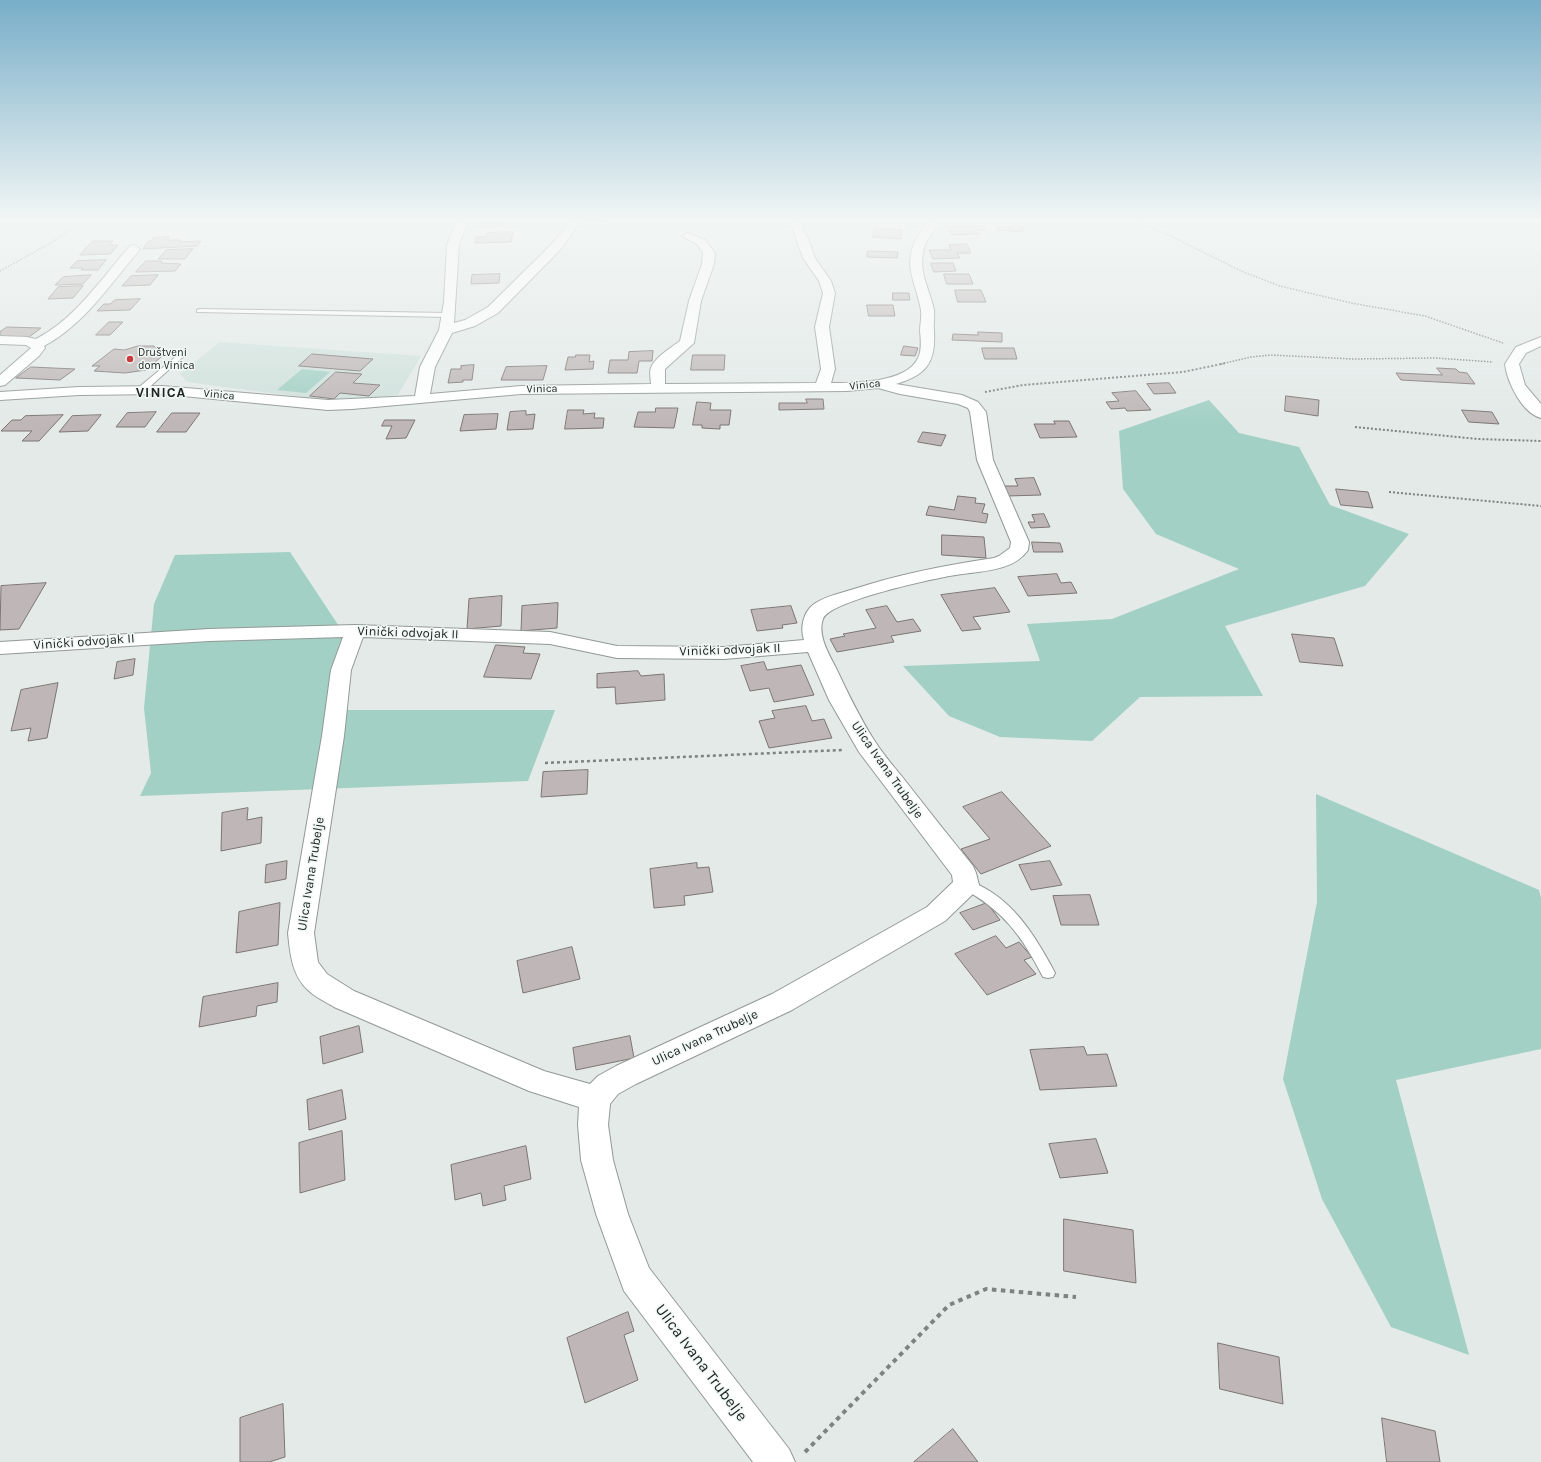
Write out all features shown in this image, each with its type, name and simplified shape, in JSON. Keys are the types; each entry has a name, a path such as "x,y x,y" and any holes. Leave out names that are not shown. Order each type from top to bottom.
{"street":[{"path":"0,340 27,341 37,344 53,336 87,304 102,286"},
{"path":"422,399 422,390 427,368 446,330 449,286"},
{"path":"446,330 470,323 493,310 517,286"},
{"path":"658,388 658,368 668,357 687,343 695,300 700,286"},
{"path":"822,387 828,369 822,327 829,293 827,286"},
{"name":"Vinica","path":"0,396 79,391 141,390 221,394 328,405 377,404 487,391 822,387 880,384 911,373 921,366 926,358 928,342 927,310 919,286"},
{"path":"1541,341 1521,350 1512,364 1513,378 1525,397 1541,413"},
{"path":"0,382 34,353 38,348 37,344"},
{"name":"Ulica Ivana Trubelje","path":"788,1459 636,1279 612,1214 597,1160 593,1124 595,1099 608,1085 626,1075 782,1002 936,914 966,885 964,873 867,747 840,700 815,645 812,634 813,619 820,609 836,601 910,577 1006,560 1019,550 1020,542 985,460 978,412 973,405 962,400 912,393 880,384"},
{"name":"Ulica Ivana Trubelje","path":"355,631 341,670 334,736 301,933 305,964 317,982 344,999 539,1082 595,1099"},
{"name":"Vinički odvojak II","path":"0,648 209,635 355,631 550,638 617,652 724,653 815,645"}],"lane":[{"path":"199,311 448,314"},
{"path":"141,390 180,355"},
{"path":"966,885 984,893 1003,909 1026,933 1048,973"}],"path":[{"path":"1281,286 1349,302 1424,316 1472,331 1521,350"},
{"path":"962,400 981,393 1024,385 1140,374 1183,372 1251,357 1271,355 1353,358 1436,358 1512,364"},
{"path":"1355,426 1478,439 1541,441"},
{"path":"1389,492 1541,506"},
{"path":"544,763 815,752 867,747"},
{"path":"788,1459 949,1305 986,1289 1076,1297"}],"shaded area":[{"path":"220,342 421,356 398,395 343,400 316,399 187,382 180,374"}],"green space":[{"path":"302,369 330,372 306,393 277,390"},
{"path":"1209,400 1239,433 1299,447 1330,505 1409,534 1365,586 1225,626 1263,696 1140,697 1092,741 1000,737 949,716 903,666 1040,661 1027,624 1112,619 1239,569 1156,534 1123,489 1119,431"},
{"path":"290,552 354,649 340,710 555,710 528,781 140,796 151,773 144,708 154,604 175,555"},
{"path":"1316,794 1539,890 1541,898 1541,1049 1396,1080 1469,1355 1391,1327 1322,1199 1283,1079 1317,902"}],"building":[{"path":"83,286 73,298 48,299 58,287"},
{"path":"955,290 981,290 986,302 958,302"},
{"path":"893,293 909,293 910,300 893,300"},
{"path":"140,299 130,310 97,311 104,304 110,304 115,300"},
{"path":"867,305 893,305 895,316 869,316"},
{"path":"109,322 123,322 110,335 96,335"},
{"path":"7,327 41,328 29,337 0,336 0,332"},
{"path":"978,332 1002,333 1002,342 952,340 953,334 978,335"},
{"name":"Društveni dom Vinica","path":"138,346 154,346 160,352 167,352 146,370 125,373 94,371 100,366 92,366 114,349 124,350"},
{"path":"904,346 918,348 915,356 901,355"},
{"path":"982,348 1014,348 1017,359 985,359"},
{"path":"653,351 652,361 639,361 637,373 608,373 610,360 628,360 629,352"},
{"path":"312,354 373,359 360,371 299,366"},
{"path":"576,355 590,355 589,362 594,361 593,369 565,370 568,357 575,357"},
{"path":"693,355 725,355 724,370 691,370"},
{"path":"474,365 472,380 448,383 451,369 461,369 461,366"},
{"path":"547,366 543,380 501,380 506,367"},
{"path":"31,367 75,369 60,380 16,378"},
{"path":"1437,368 1456,369 1459,372 1467,373 1475,384 1401,380 1396,373 1442,375"},
{"path":"336,372 362,374 353,383 380,385 369,396 340,393 334,399 310,396"},
{"path":"1169,383 1176,393 1154,394 1147,384"},
{"path":"1136,391 1151,410 1127,411 1125,408 1111,409 1106,402 1119,401 1112,393"},
{"path":"1286,396 1319,400 1318,416 1285,411"},
{"path":"806,399 823,399 824,409 779,410 779,403 807,403"},
{"path":"697,402 711,403 710,410 731,410 729,425 720,425 720,429 702,428 702,425 693,425"},
{"path":"656,408 678,408 674,428 634,427 638,412 655,412"},
{"path":"568,410 584,410 583,414 595,413 594,418 604,418 603,428 565,429"},
{"path":"1462,410 1492,412 1499,424 1469,422"},
{"path":"526,411 526,415 535,414 533,429 507,430 510,412"},
{"path":"156,412 145,427 116,427 127,413"},
{"path":"172,413 200,413 186,432 157,432"},
{"path":"498,414 496,429 460,431 464,415"},
{"path":"63,415 39,441 22,441 32,431 1,431 12,420 21,420 25,416"},
{"path":"101,415 88,431 59,432 72,416"},
{"path":"385,420 415,420 406,438 386,439 392,426 382,426"},
{"path":"1054,421 1069,421 1077,437 1040,438 1034,424 1055,424"},
{"path":"923,432 946,435 941,446 918,442"},
{"path":"1034,478 1041,495 1007,496 1003,486 1018,486 1015,479"},
{"path":"1336,489 1368,492 1373,508 1341,505"},
{"path":"958,496 976,498 975,503 985,504 982,513 988,514 986,523 926,515 929,506 954,510"},
{"path":"1044,514 1050,527 1031,528 1028,522 1035,522 1032,515"},
{"path":"942,535 984,537 986,558 942,555"},
{"path":"1032,542 1060,543 1063,552 1034,552"},
{"path":"1057,574 1061,583 1071,582 1077,593 1028,596 1018,577"},
{"path":"46,583 19,629 0,630 1,586"},
{"path":"995,588 1010,612 973,617 981,629 962,631 941,595"},
{"path":"502,596 501,626 467,629 469,599"},
{"path":"558,603 557,628 521,631 522,606"},
{"path":"791,606 797,623 782,625 783,628 757,631 751,610"},
{"path":"887,606 897,622 913,619 921,631 891,636 894,642 837,652 830,639 845,636 843,634 876,628 866,610"},
{"path":"1292,634 1334,638 1343,666 1300,662"},
{"path":"496,645 525,647 523,653 540,654 531,679 484,677"},
{"path":"135,659 133,675 114,679 117,662"},
{"path":"764,662 767,670 801,665 814,695 774,702 769,688 750,691 741,666"},
{"path":"638,671 641,676 664,674 665,700 616,704 615,687 597,688 597,674"},
{"path":"58,683 47,738 28,741 31,728 11,731 21,690"},
{"path":"806,706 812,721 824,719 832,738 769,748 759,721 775,718 772,711"},
{"path":"588,770 587,794 541,797 543,772"},
{"path":"1002,792 1051,846 981,874 961,849 990,839 963,807"},
{"path":"248,808 247,820 262,817 261,843 221,851 222,813"},
{"path":"287,861 286,879 265,883 266,865"},
{"path":"1050,861 1062,885 1031,890 1019,865"},
{"path":"697,863 697,868 709,867 713,892 684,896 685,905 654,908 650,869"},
{"path":"1090,895 1099,925 1061,925 1053,896"},
{"path":"280,903 278,945 236,953 239,912"},
{"path":"987,903 1000,920 973,930 960,913"},
{"path":"996,936 1006,948 1019,942 1032,957 1024,960 1036,974 987,995 955,954"},
{"path":"572,947 580,979 523,993 517,961"},
{"path":"278,983 277,1002 257,1006 256,1016 199,1027 203,997"},
{"path":"359,1026 363,1052 323,1064 320,1037"},
{"path":"630,1036 634,1058 576,1070 573,1048"},
{"path":"1084,1047 1087,1055 1107,1054 1117,1086 1040,1090 1030,1050"},
{"path":"342,1090 346,1119 309,1130 307,1100"},
{"path":"342,1131 345,1180 300,1193 299,1143"},
{"path":"1096,1139 1108,1173 1060,1178 1049,1144"},
{"path":"526,1146 531,1179 504,1186 506,1200 483,1206 481,1193 455,1200 451,1165"},
{"path":"1064,1219 1133,1230 1136,1283 1064,1271"},
{"path":"628,1312 634,1331 624,1335 638,1380 585,1403 567,1338"},
{"path":"1218,1343 1279,1357 1283,1404 1220,1389"},
{"path":"283,1404 285,1457 269,1462 240,1462 240,1418"},
{"path":"1382,1418 1435,1431 1440,1462 1387,1462"},
{"path":"953,1429 978,1462 914,1462"}],"place":[{"name":"Društveni dom Vinica","path":"130,359"}],"district":[{"name":"VINICA","path":"161,393"}]}
